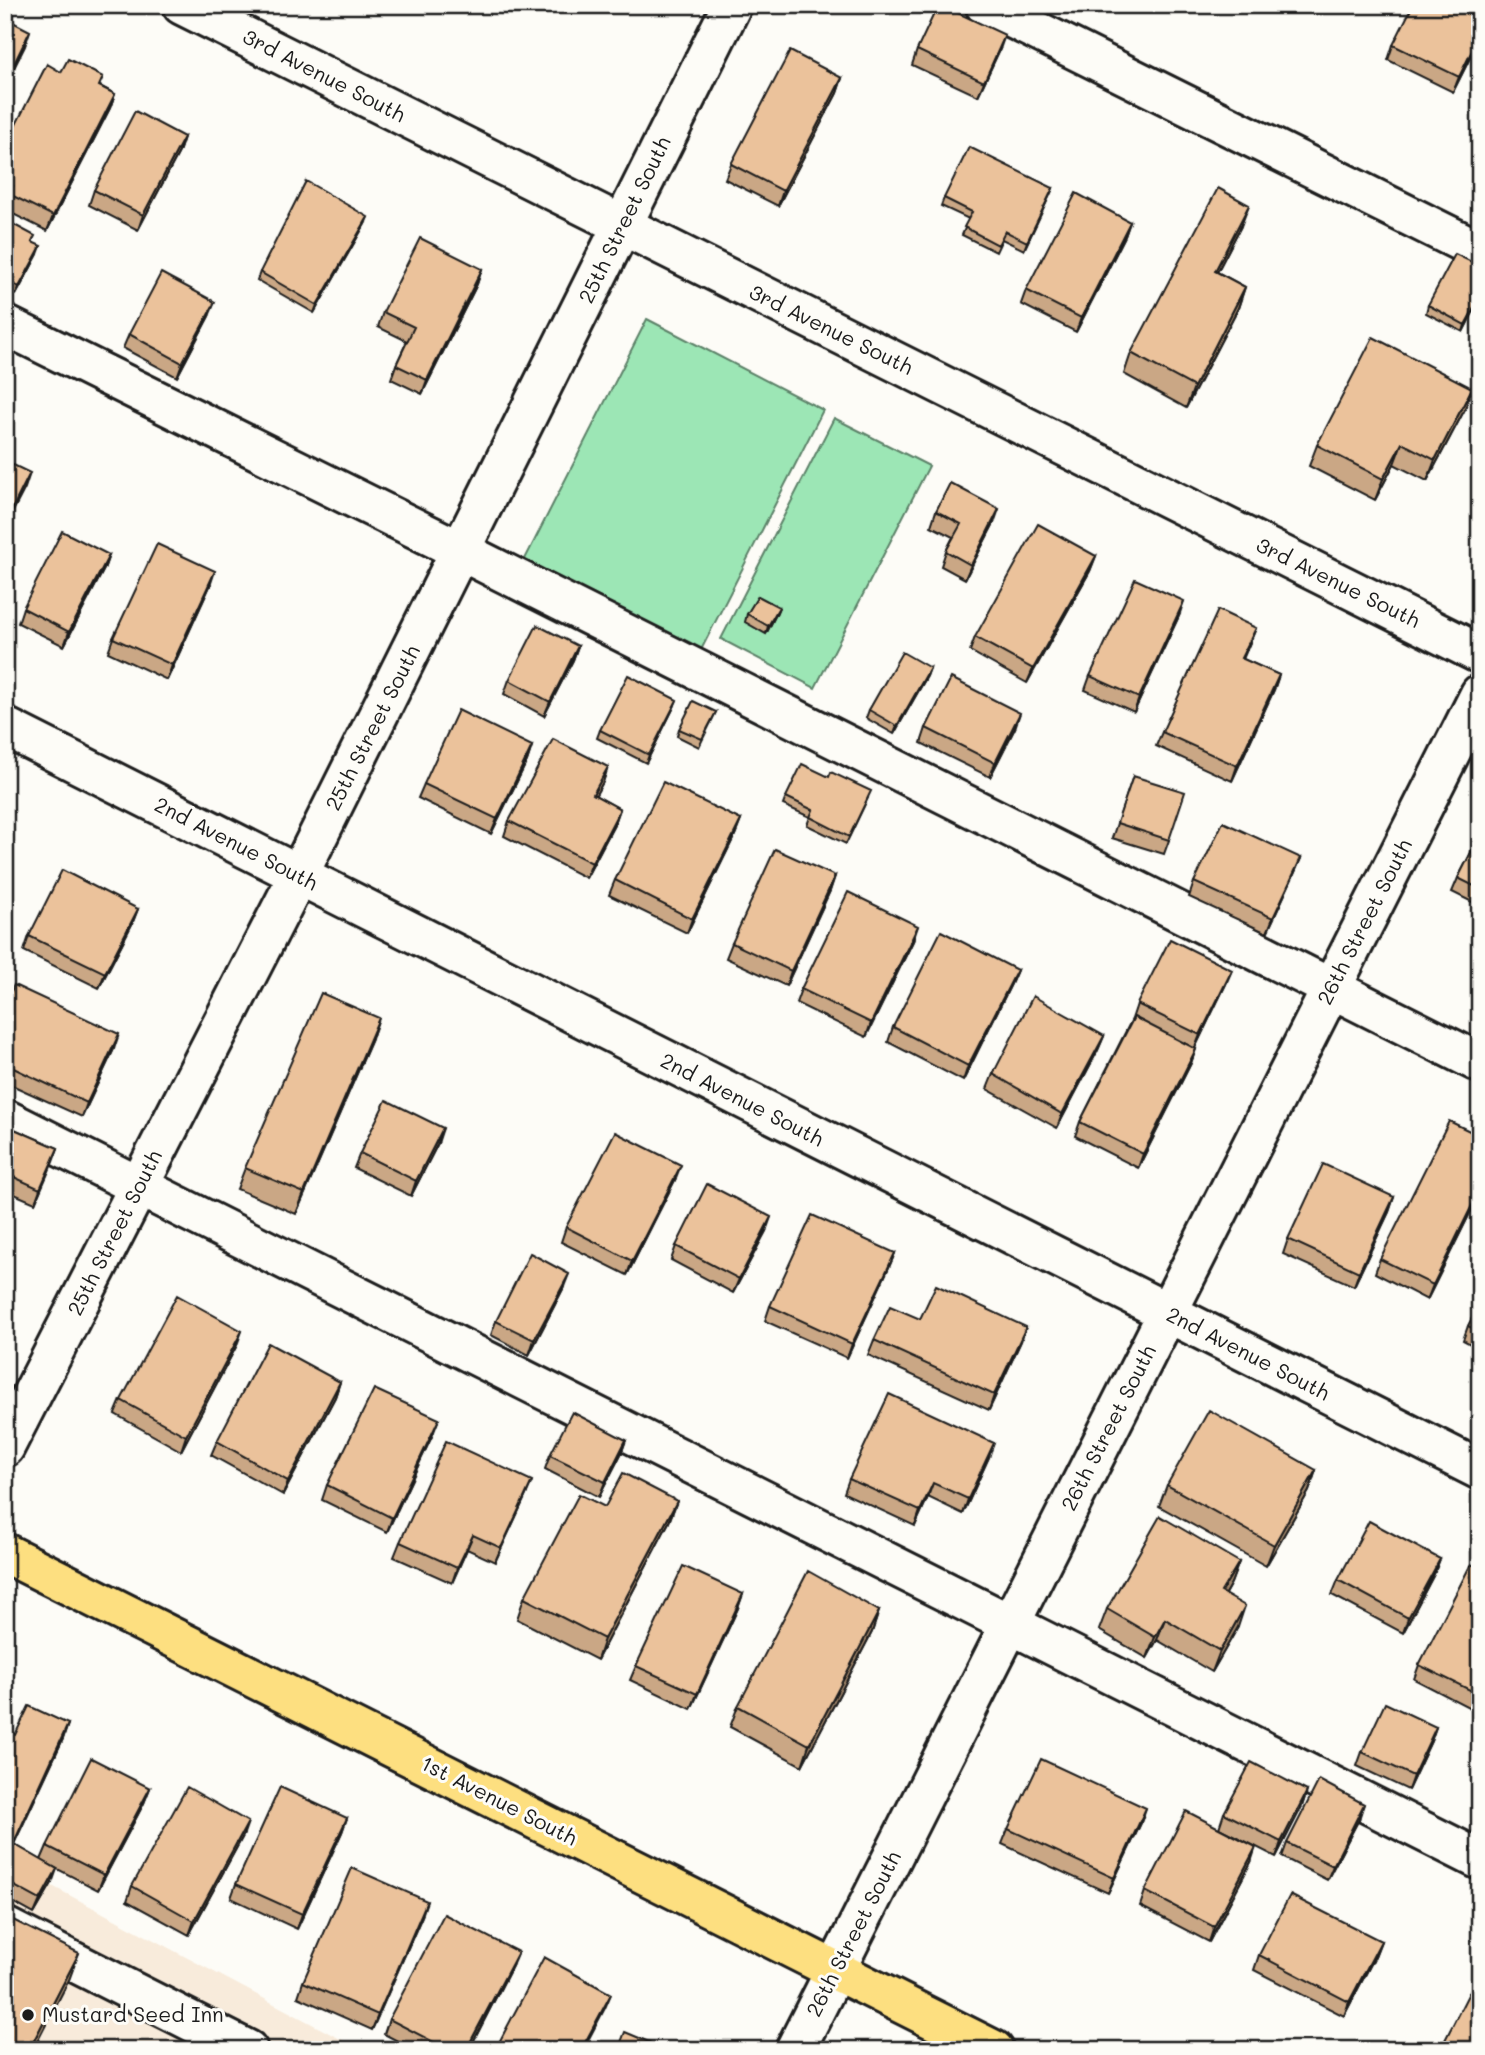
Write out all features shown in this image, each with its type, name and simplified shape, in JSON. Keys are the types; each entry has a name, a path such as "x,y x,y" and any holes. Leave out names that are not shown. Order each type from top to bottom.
{"main road":[{"name":"1st Avenue South","path":"5,1553 993,2050"}],"street":[{"name":"3rd Avenue South","path":"182,5 1480,654"},
{"name":"25th Street South","path":"5,1447 298,876 732,5"},
{"path":"985,5 1480,251"},
{"path":"5,325 1480,1063"},
{"name":"26th Street South","path":"795,2050 1480,694"},
{"name":"2nd Avenue South","path":"5,727 1480,1470"},
{"path":"5,1119 1480,1860"},
{"path":"5,1927 248,2050"}],"shaded area":[{"path":"5,1861 361,2050 5,2050"}],"green space":[{"path":"647,319 823,410 700,652 523,563"},
{"path":"834,418 929,466 815,688 721,639"}],"building":[{"path":"938,5 1005,35 984,82 917,50"},
{"path":"1413,5 1480,5 1480,34 1459,77 1393,45"},
{"path":"5,18 30,31 5,82"},
{"path":"790,51 842,78 783,191 731,164"},
{"path":"68,59 103,77 99,86 115,94 53,216 9,194 13,186 5,182 5,146 47,64 61,72"},
{"path":"135,111 184,137 143,215 94,190"},
{"path":"969,147 1053,188 1027,242 1005,231 998,245 964,227 972,212 944,198"},
{"path":"306,181 368,217 317,305 260,272"},
{"path":"1218,188 1249,205 1215,271 1245,287 1194,387 1131,353"},
{"path":"1076,193 1130,222 1081,318 1026,290"},
{"path":"5,220 35,236 32,242 41,246 19,287 5,280"},
{"path":"420,238 482,269 427,380 396,365 414,327 383,312"},
{"path":"1455,254 1480,266 1480,297 1465,325 1428,305"},
{"path":"161,273 215,302 182,363 129,334"},
{"path":"1373,337 1472,388 1435,460 1402,443 1383,479 1317,445"},
{"path":"5,461 30,473 5,523"},
{"path":"950,483 999,509 971,565 946,551 961,524 936,511"},
{"path":"1038,524 1096,556 1033,669 975,637"},
{"path":"62,531 109,555 69,632 23,608"},
{"path":"157,544 215,571 172,665 113,638"},
{"path":"1135,579 1184,601 1139,698 1090,676"},
{"path":"758,596 779,607 768,626 747,614"},
{"path":"1218,610 1256,628 1241,658 1279,675 1237,766 1162,732"},
{"path":"537,625 578,646 550,702 509,680"},
{"path":"902,652 930,668 897,726 869,710"},
{"path":"628,675 677,700 649,755 600,730"},
{"path":"951,678 1020,713 995,763 926,728"},
{"path":"693,701 716,712 702,739 679,729"},
{"path":"458,710 532,746 497,819 424,784"},
{"path":"553,739 608,767 593,794 620,809 592,863 509,821"},
{"path":"802,764 829,777 831,772 871,791 849,837 810,817 813,810 786,797"},
{"path":"1133,776 1185,792 1169,840 1117,823"},
{"path":"663,782 741,820 692,919 615,880"},
{"path":"1223,822 1301,858 1273,918 1194,882"},
{"path":"1480,835 1480,889 1458,878"},
{"path":"775,849 835,876 791,971 732,943"},
{"path":"62,870 138,909 105,973 29,936"},
{"path":"848,892 918,926 871,1023 801,989"},
{"path":"941,931 1017,970 968,1066 893,1027"},
{"path":"1170,939 1232,970 1200,1035 1137,1004"},
{"path":"14,985 119,1034 87,1103 5,1064 5,1004"},
{"path":"321,993 379,1018 304,1193 245,1168"},
{"path":"1033,996 1104,1036 1062,1114 993,1074"},
{"path":"1134,1017 1196,1049 1143,1154 1080,1122"},
{"path":"386,1100 443,1128 416,1181 360,1153"},
{"path":"1449,1121 1480,1136 1480,1189 1433,1285 1380,1259"},
{"path":"5,1125 58,1148 40,1189 5,1173"},
{"path":"615,1132 681,1165 632,1261 566,1227"},
{"path":"1323,1164 1394,1197 1359,1272 1288,1239"},
{"path":"707,1184 771,1217 739,1279 676,1246"},
{"path":"812,1215 895,1253 852,1344 770,1306"},
{"path":"530,1253 569,1274 534,1340 496,1321"},
{"path":"936,1285 1026,1327 994,1395 874,1340 890,1306 920,1319"},
{"path":"177,1295 242,1331 186,1436 121,1400"},
{"path":"1480,1303 1480,1332 1468,1326"},
{"path":"268,1343 340,1382 288,1481 217,1441"},
{"path":"374,1389 439,1419 392,1518 327,1485"},
{"path":"889,1394 994,1443 968,1499 933,1483 920,1511 849,1479"},
{"path":"1209,1410 1316,1470 1274,1545 1167,1485"},
{"path":"572,1412 626,1440 605,1482 550,1455"},
{"path":"446,1441 532,1481 501,1548 473,1535 457,1568 400,1542"},
{"path":"623,1473 677,1501 604,1639 524,1598 579,1494 605,1507"},
{"path":"1160,1516 1239,1562 1221,1592 1245,1606 1220,1651 1165,1619 1155,1637 1107,1609"},
{"path":"1369,1521 1440,1559 1408,1618 1338,1580"},
{"path":"1471,1564 1480,1569 1480,1695 1419,1665"},
{"path":"683,1566 743,1594 697,1694 636,1666"},
{"path":"808,1571 879,1611 809,1745 738,1706"},
{"path":"1385,1703 1436,1727 1413,1776 1362,1752"},
{"path":"29,1706 68,1724 15,1840 5,1836 5,1730 15,1735"},
{"path":"91,1758 150,1788 104,1875 47,1846"},
{"path":"1041,1759 1146,1808 1114,1878 1008,1829"},
{"path":"1251,1762 1307,1791 1281,1842 1224,1813"},
{"path":"1319,1780 1364,1804 1333,1866 1287,1843"},
{"path":"187,1787 248,1822 194,1921 132,1886"},
{"path":"280,1787 347,1818 302,1914 236,1884"},
{"path":"1186,1811 1256,1847 1214,1927 1145,1891"},
{"path":"5,1839 57,1869 40,1900 5,1881"},
{"path":"352,1868 427,1901 378,2015 303,1982"},
{"path":"1290,1895 1381,1941 1349,2002 1259,1955"},
{"path":"444,1914 518,1952 466,2050 449,2050 389,2019"},
{"name":"Mustard Seed Inn","path":"5,1916 79,1953 29,2050 5,2050"},
{"path":"544,1957 611,1994 581,2050 495,2050"},
{"path":"1480,1971 1480,2050 1440,2050"},
{"path":"625,2032 668,2050 618,2050"}],"place":[{"name":"Mustard Seed Inn","path":"28,2015"}]}
